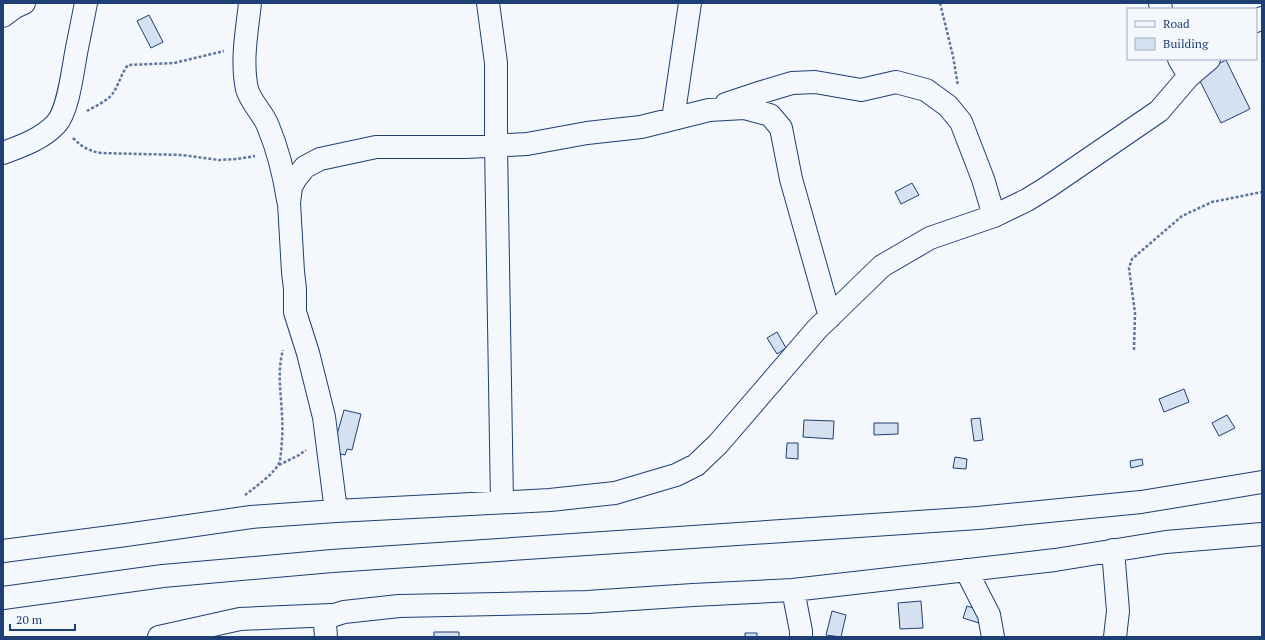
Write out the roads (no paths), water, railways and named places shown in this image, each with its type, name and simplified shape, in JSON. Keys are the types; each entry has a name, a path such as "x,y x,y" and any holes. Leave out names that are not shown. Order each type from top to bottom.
{"main road":[{"path":"3,16 15,7 24,3"},
{"path":"3,153 30,143 57,123 62,114 68,95 86,3"},
{"path":"250,3 244,66 248,90 252,101 267,124 283,171 289,203 292,272 295,289 295,312 308,353 324,417 336,511"},
{"path":"488,3 496,63 502,502"},
{"path":"674,119 690,3"},
{"path":"3,551 250,517 550,500 615,493 676,475 696,466 718,444 817,329 882,266 930,238 994,216 1027,200 1048,187 1158,111 1184,68 1206,60"},
{"path":"289,203 291,187 305,167 320,159 376,147 466,147 527,144 587,133 641,127 709,110 762,92 792,84 814,82 861,90 896,82 926,90 948,106 961,122 983,179 994,216"},
{"path":"709,110 744,108 770,115 781,128 792,179 830,317"},
{"path":"3,598 163,576 332,561 978,518 1141,502 1262,482"},
{"path":"159,637 240,619 331,615 362,609 399,606 587,602 793,590 1055,560 1166,542 1262,534"},
{"path":"1113,550 1118,611 1115,637"},
{"path":"966,570 989,615 993,637"},
{"path":"793,590 801,637"},
{"path":"326,637 325,621 331,615"}]}
